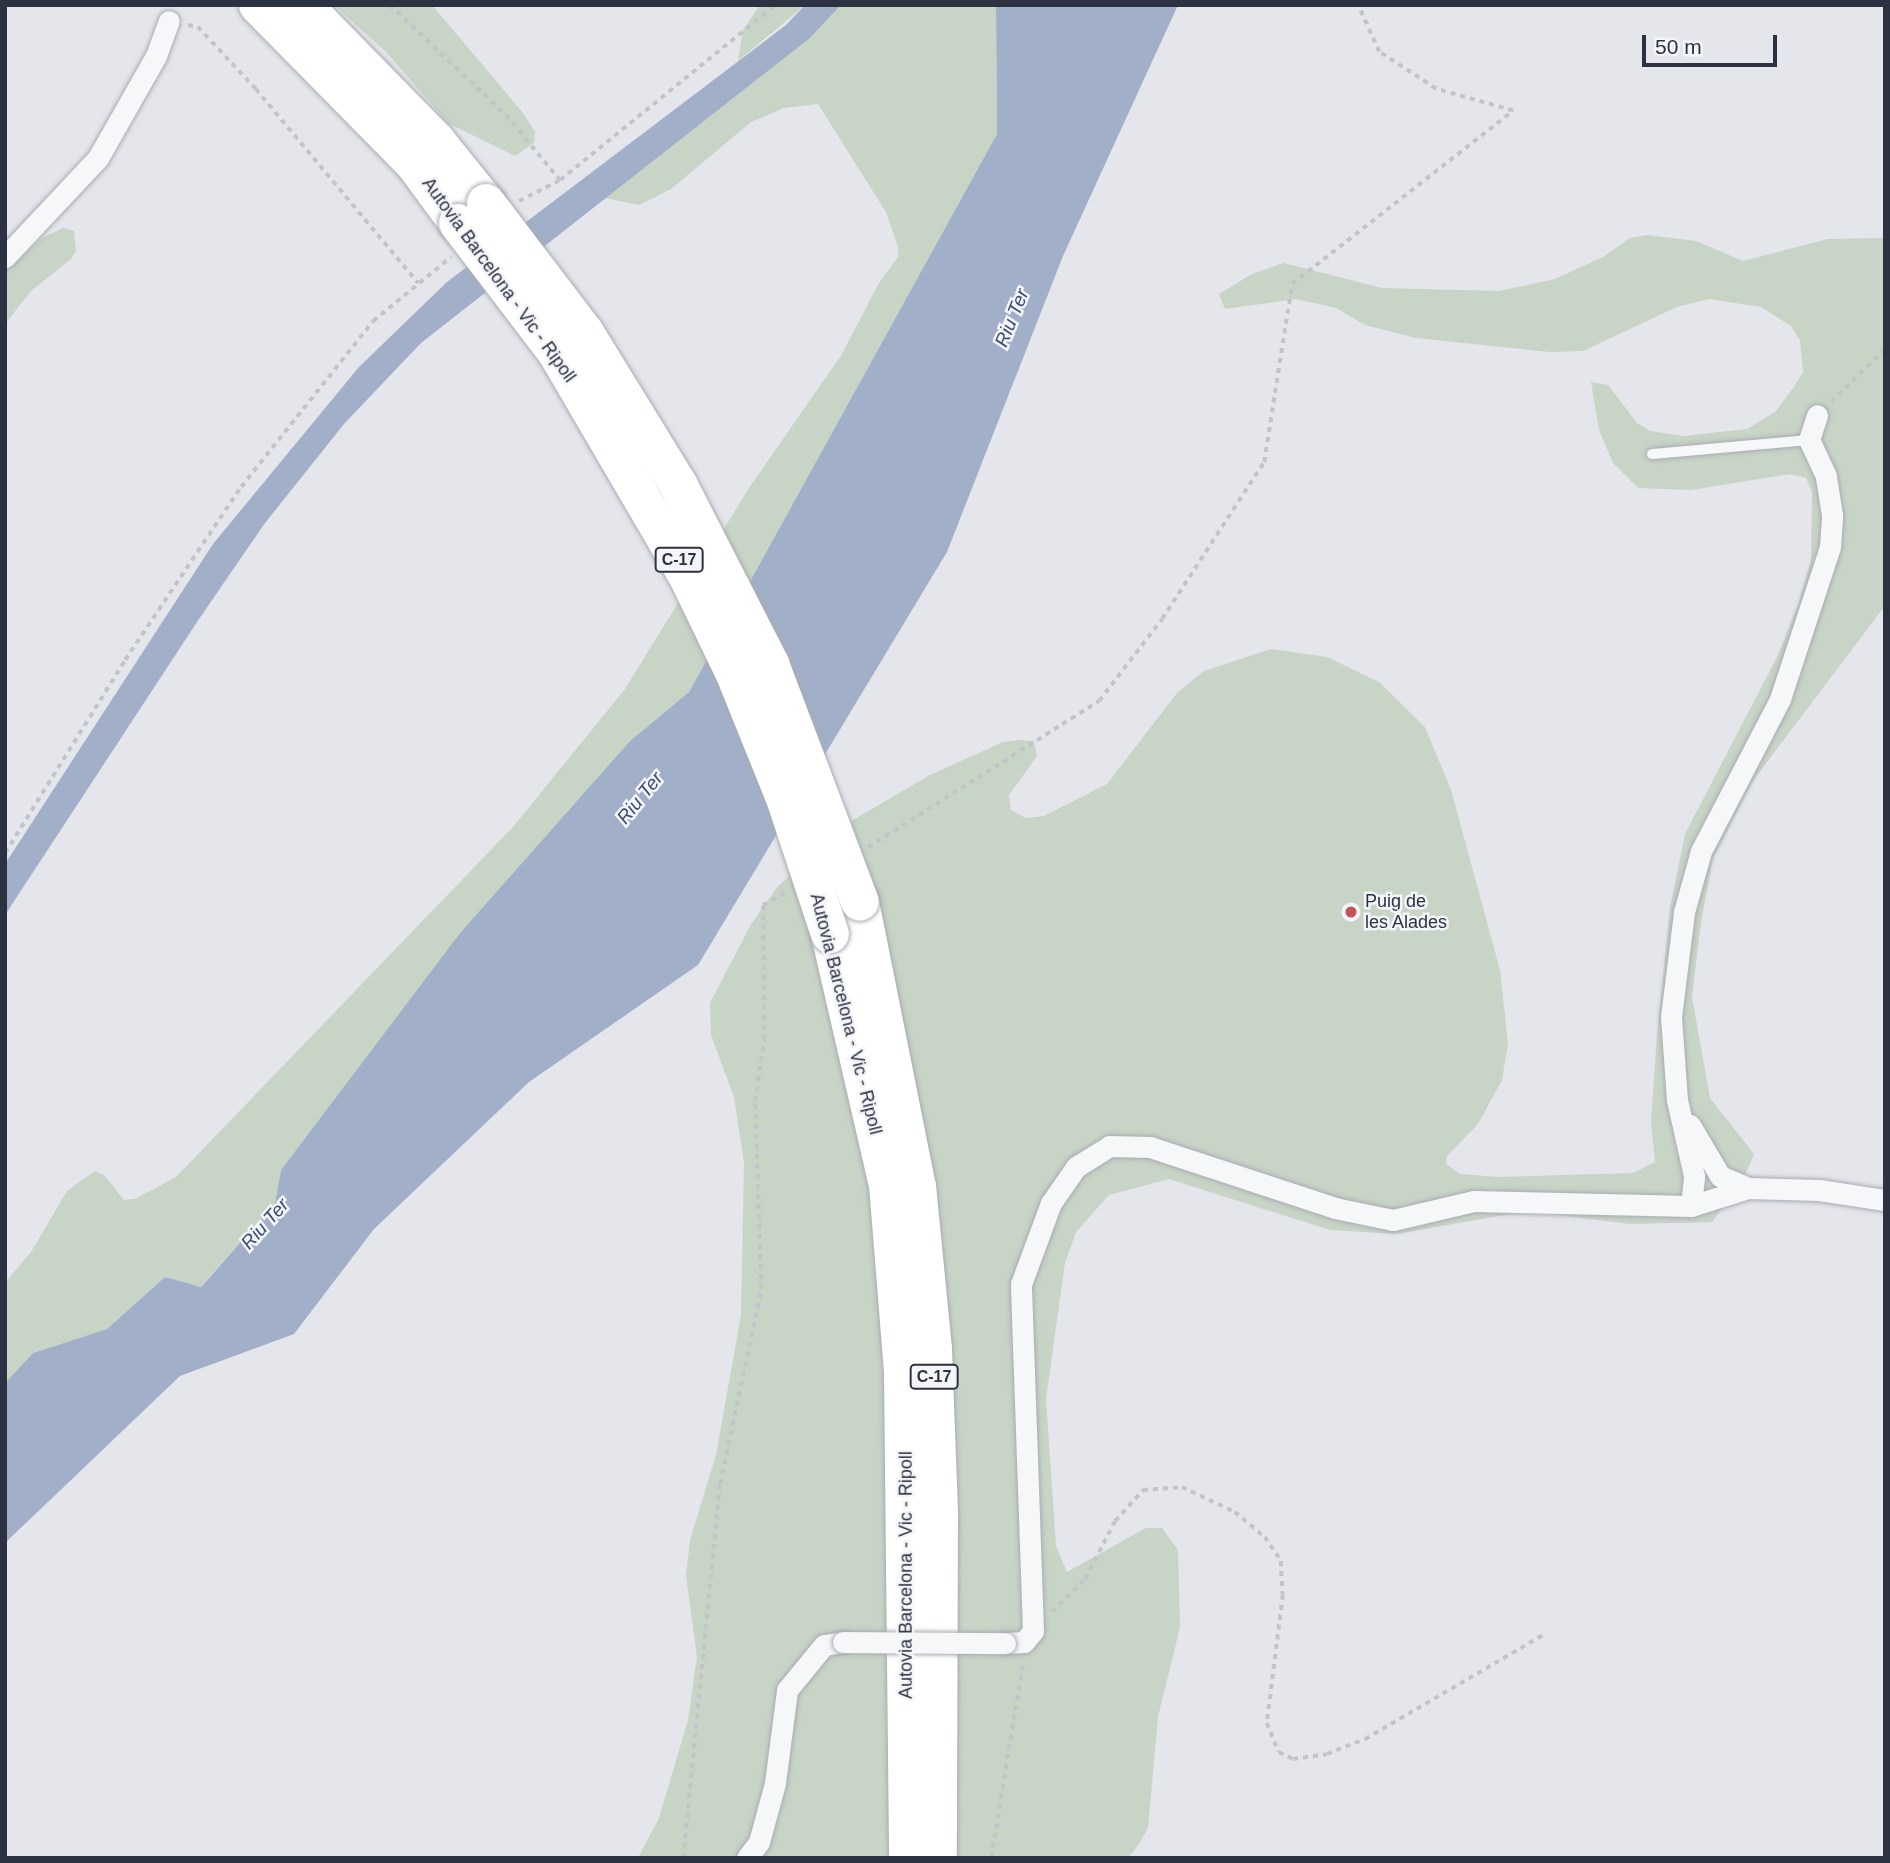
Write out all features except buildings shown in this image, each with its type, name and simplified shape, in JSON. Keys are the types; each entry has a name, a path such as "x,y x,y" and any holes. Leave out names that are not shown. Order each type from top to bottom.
{"highway":[{"name":"Autovia Barcelona - Vic - Ripoll","path":"258,5 585,333 678,484 770,664 860,902 917,1186 933,1349 939,1515 938,1858"},
{"name":"Autovia Barcelona - Vic - Ripoll","path":"303,5 436,141 476,222 557,352 688,577 734,672 786,801 830,933 888,1185 904,1373 908,1858"}],"street":[{"path":"5,257 99,158 156,56 169,21"},
{"path":"1691,1206 1694,1176 1677,1100 1671,1017 1684,912 1701,851 1780,699 1830,547 1832,514 1826,476 1809,440 1818,415"},
{"path":"1677,1100 1720,1175 1748,1188"},
{"path":"747,1858 759,1842 775,1783 787,1690 824,1645 843,1642 1021,1639 1020,1284 1052,1203 1076,1167 1109,1146 1150,1147 1335,1208 1393,1220 1474,1201 1691,1206 1748,1188 1819,1190 1885,1200"}],"lane":[{"path":"1652,454 1809,440"}],"path":[{"path":"390,5 506,115 560,180"},
{"path":"5,853 125,660 241,487 373,321 418,283 476,222 560,180 775,5"},
{"path":"857,853 1099,701 1162,619 1264,462 1292,284 1513,111 1436,89 1379,52 1358,5"},
{"path":"169,21 198,27 418,283"},
{"path":"1818,415 1885,349"},
{"path":"683,1858 720,1484 761,1289 755,1101 764,1040 763,905 798,886"},
{"path":"991,1858 1023,1681 1021,1639 1085,1579 1115,1521 1143,1490 1182,1487 1235,1512 1265,1537 1281,1561 1283,1594 1267,1723 1279,1752 1293,1759 1327,1754 1365,1739 1543,1635"}],"green space":[{"path":"334,5 432,5 523,113 535,132 534,143 515,156 448,123 386,52"},
{"path":"760,5 805,5 738,61 743,30"},
{"path":"841,5 996,5 997,134 689,692 630,741 460,933 281,1170 275,1203 200,1287 165,1277 107,1329 33,1353 5,1383 5,1283 31,1252 67,1191 95,1171 104,1175 124,1200 135,1199 176,1177 513,827 625,689 749,488 842,354 879,283 898,257 898,247 886,212 818,104 784,108 751,122 671,189 639,205 605,198 810,38"},
{"path":"63,228 74,231 76,251 71,259 31,291 5,324 5,271 42,238"},
{"path":"1647,235 1696,241 1743,261 1828,239 1885,238 1884,607 1755,778 1713,859 1701,922 1692,997 1710,1098 1754,1154 1741,1185 1712,1222 1630,1224 1527,1211 1396,1234 1330,1230 1169,1179 1109,1195 1076,1232 1065,1263 1046,1399 1056,1546 1067,1572 1146,1528 1162,1528 1178,1550 1180,1627 1158,1717 1148,1828 1139,1844 1128,1858 638,1858 659,1818 688,1720 697,1657 686,1575 690,1540 716,1455 741,1315 744,1163 734,1097 711,1035 710,1003 750,926 778,886 853,820 928,776 1003,742 1019,740 1034,741 1037,756 1009,795 1011,810 1026,818 1044,816 1107,784 1177,693 1204,671 1271,649 1327,657 1379,682 1425,727 1451,790 1500,970 1508,1044 1502,1080 1478,1124 1447,1156 1446,1164 1460,1174 1499,1177 1633,1173 1655,1162 1651,1121 1657,1034 1670,908 1685,834 1777,657 1797,608 1811,560 1812,492 1806,478 1790,474 1691,490 1638,488 1613,463 1599,430 1591,382 1608,385 1637,423 1650,431 1683,436 1747,429 1775,412 1803,372 1800,340 1791,326 1761,307 1709,299 1677,307 1583,351 1549,352 1416,338 1365,325 1336,308 1296,299 1225,309 1219,294 1250,275 1283,263 1382,288 1499,291 1555,279 1603,257 1630,238"}],"water":[{"path":"805,5 841,5 810,38 421,343 344,424 265,523 5,915 5,864 213,544 359,367 447,282 786,25"},
{"name":"Riu Ter","path":"996,5 1178,5 1063,256 947,552 698,965 529,1082 374,1229 294,1334 180,1376 5,1543 5,1383 33,1353 107,1329 165,1277 201,1287 275,1203 281,1170 460,933 630,741 689,692 997,134"}],"place":[{"name":"Puig de les Alades","path":"1351,912"}]}
